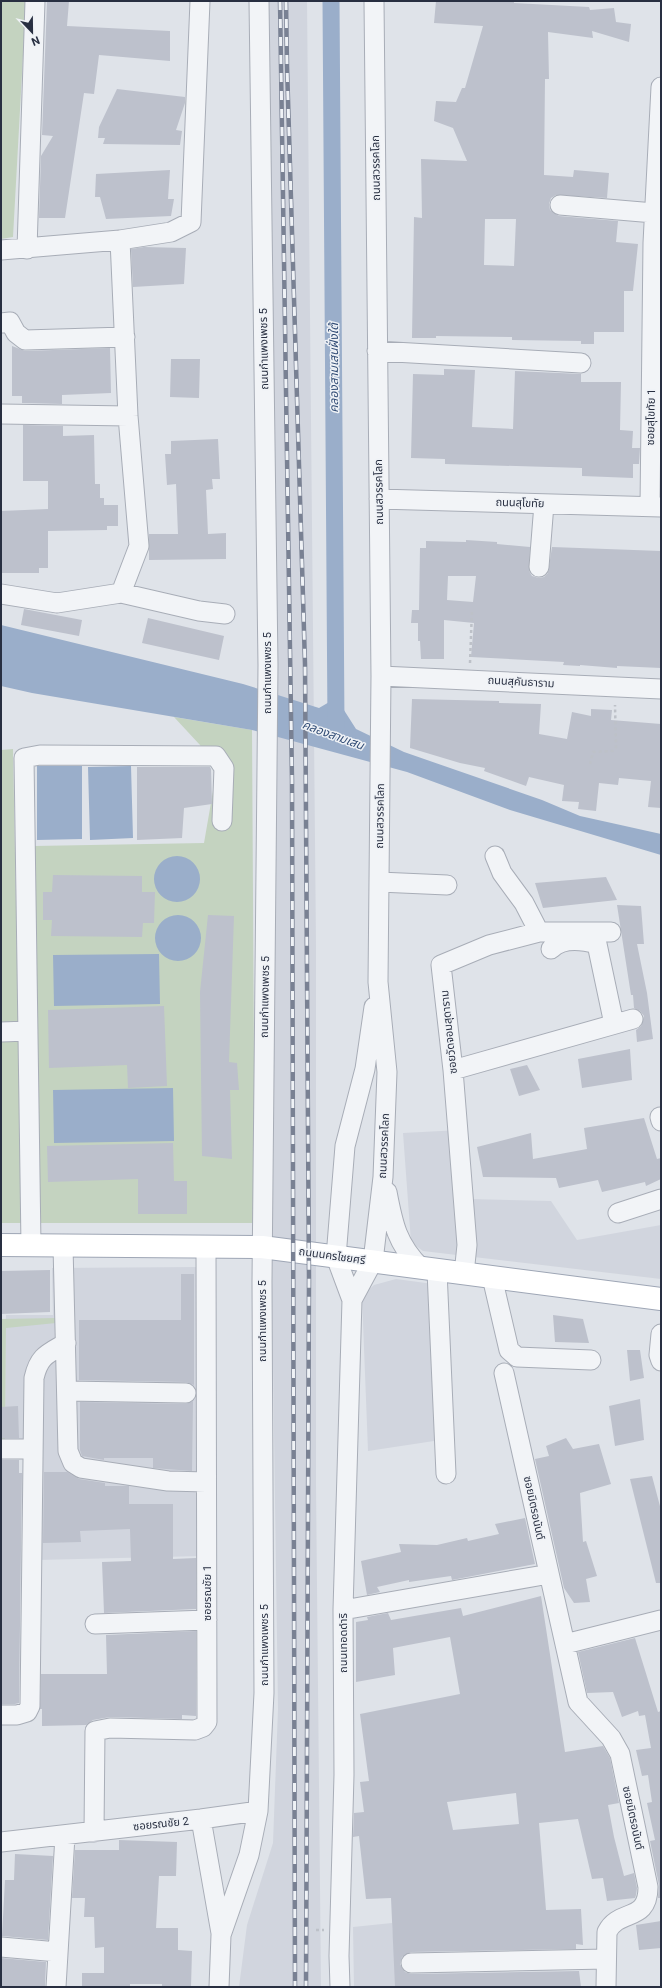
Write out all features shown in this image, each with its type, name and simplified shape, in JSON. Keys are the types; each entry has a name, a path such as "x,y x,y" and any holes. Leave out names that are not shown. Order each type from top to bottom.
{"main road":[{"name":"ถนนนครไชยศรี","path":"1,1245 262,1247 661,1300"}],"street":[{"path":"27,249 35,1"},
{"path":"1,250 120,240 171,232 191,222 200,1"},
{"name":"ถนนกำแพงเพชร 5","path":"219,1987 221,1935 249,1855 258,1811 264,1693 262,1247 268,665 259,1"},
{"name":"ถนนสวรรคโลก","path":"373,1261 383,1177 387,1072 378,982 381,683 374,1"},
{"name":"ซอยสุโขทัย 1","path":"656,507 656,318 654,213 661,99"},
{"path":"560,205 654,213"},
{"path":"120,240 128,416 138,546 121,593"},
{"path":"1,323 10,322 16,333 25,340 125,337"},
{"path":"377,351 581,363"},
{"path":"1,414 128,416"},
{"name":"ถนนสุโขทัย","path":"379,499 656,507"},
{"path":"539,567 544,504"},
{"path":"1,594 57,603 121,593 199,611 225,614"},
{"name":"ถนนสุคันธาราม","path":"381,683 469,680 661,688"},
{"path":"31,1245 24,758 40,755 216,756 224,768 222,821"},
{"path":"495,856 502,873 524,903 539,932"},
{"path":"379,882 447,885"},
{"name":"ซอยวัดจอมสุดาราม","path":"464,1274 467,1246 453,1070 441,965 489,945 539,932 611,932"},
{"path":"551,949 555,945 578,939 597,944 614,1024"},
{"name":"ถนนสวรรคโลก","path":"336,1257 345,1146 364,1069 378,982"},
{"path":"453,1070 634,1019"},
{"path":"1,1032 28,1031"},
{"path":"383,1177 393,1222 400,1241 408,1255 429,1269 446,1474"},
{"path":"618,1213 661,1199"},
{"path":"63,1246 68,1451 73,1462 82,1468 160,1480 206,1482"},
{"name":"ซอยรณชัย 1","path":"94,1832 95,1731 110,1728 195,1730 203,1727 207,1722 206,1247"},
{"name":"ถนนเทอดดำริ","path":"336,1257 352,1300 343,1610 344,1780 339,1956 340,1987"},
{"name":"ถนนเทอดดำริ","path":"352,1300 373,1261"},
{"path":"492,1277 509,1350 517,1356 591,1360"},
{"path":"661,1334 659,1354 661,1360"},
{"path":"1,1715 27,1712 30,1706 34,1378 37,1365 44,1356 66,1343"},
{"name":"ซอยมิตรอนันต์","path":"504,1373 578,1702 611,1738 620,1754 648,1887 646,1904 640,1910 610,1926 607,1932 606,1987"},
{"path":"67,1392 186,1393"},
{"path":"1,1449 33,1449"},
{"path":"343,1610 538,1576"},
{"path":"95,1624 207,1620"},
{"path":"565,1644 661,1620"},
{"name":"ซอยรณชัย 2","path":"1,1842 201,1820 258,1811"},
{"path":"201,1820 221,1935"},
{"path":"56,1987 65,1836"},
{"path":"1,1947 58,1952"},
{"path":"411,1963 606,1959"}],"path":[{"path":"469,680 472,609"},
{"path":"590,764 593,752 613,751 616,747 615,686"},
{"path":"316,1930 324,1930"}],"shaded area":[{"path":"268,1 307,1 316,945 316,1485 321,1987 239,1987 247,1925 273,1843 278,1709 272,1291 274,1097"},
{"path":"460,1130 469,1199 551,1201 577,1240 661,1225 661,1279 423,1251 411,1242 403,1133"},
{"path":"198,1267 202,1556 37,1560 25,1439 5,1440 6,1315 53,1315 52,1268"},
{"path":"396,1279 448,1286 434,1441 368,1451 362,1296 374,1285"},
{"path":"392,1923 397,1987 354,1987 353,1927"}],"green space":[{"path":"1,1 26,1 13,237 1,239"},
{"path":"174,717 252,730 255,1223 40,1223 34,846 204,843 216,774 200,745"},
{"path":"13,749 22,1223 1,1223 1,750"},
{"path":"56,1318 56,1323 6,1328 5,1440 1,1440 1,1319"}],"water":[{"name":"คลองสามเสน","path":"1,625 243,684 319,708 331,701 342,707 356,729 404,752 542,800 580,816 661,834 661,855 510,810 407,772 252,730 32,693 1,686"},
{"path":"37,766 82,766 82,839 37,840"},
{"path":"131,766 133,838 90,840 88,767"},
{"path":"177,856 190,860 196,866 200,879 196,892 190,898 177,902 164,898 158,892 154,879 158,866 164,860"},
{"path":"178,915 191,919 197,925 201,938 197,951 191,957 178,961 165,957 159,951 155,938 159,925 165,919"},
{"path":"159,954 160,1004 54,1006 53,955"},
{"path":"173,1088 174,1141 54,1143 53,1090"}],"building":[{"path":"47,1 69,1 67,26 170,31 170,61 99,55 94,94 84,93 65,218 39,218 41,156 53,136 42,135"},
{"path":"436,1 514,1 514,3 589,7 590,10 614,8 616,22 631,24 629,42 592,31 593,38 548,32 549,79 545,79 544,175 573,177 574,170 609,173 607,198 556,195 551,198 549,204 550,210 559,216 618,221 616,242 638,244 633,291 624,291 624,332 594,332 594,344 581,344 581,341 512,340 512,337 436,336 436,338 412,338 414,217 422,218 421,159 467,161 453,128 434,121 436,101 456,102 462,88 465,88 483,26 434,23","holes":["485,219 516,219 514,266 484,265"]},
{"path":"117,89 185,97 185,103 176,130 182,131 180,145 103,144 105,138 98,138 99,127"},
{"path":"170,170 168,199 174,199 171,216 106,219 100,197 95,197 96,174"},
{"path":"144,247 186,248 184,284 133,287 131,249"},
{"path":"12,346 25,351 110,348 111,393 62,395 62,404 22,403 22,396 12,396"},
{"path":"171,359 200,359 199,398 170,397"},
{"path":"444,369 475,370 472,427 513,429 515,371 581,374 581,382 621,382 620,430 633,431 632,448 640,448 639,464 633,464 633,478 582,476 582,468 445,464 445,459 411,458 413,374 444,375"},
{"path":"23,425 63,426 63,436 94,435 95,484 100,484 100,498 104,498 104,505 118,505 118,526 107,526 107,530 48,531 48,568 39,568 39,573 1,573 1,511 48,509 48,481 23,481"},
{"path":"218,439 220,479 212,479 213,489 206,490 208,534 226,533 226,559 149,560 149,534 178,534 176,484 167,485 165,454 171,454 171,441"},
{"path":"466,540 497,542 497,544 530,547 529,571 532,576 539,578 544,577 548,573 552,547 661,551 661,668 580,666 563,665 564,662 471,657 474,623 444,620 444,659 421,659 420,641 418,641 418,623 411,623 412,610 419,610 420,548 426,548 426,541 466,542","holes":["448,576 476,576 473,602 447,600"]},
{"path":"24,609 82,620 79,636 21,625"},
{"path":"148,618 224,636 219,660 142,643"},
{"path":"412,699 499,701 499,703 541,704 539,734 567,739 572,712 591,716 591,709 612,710 611,720 661,724 661,808 648,807 651,781 619,778 618,785 599,783 596,811 578,809 579,802 562,801 564,785 529,777 526,786 484,771 485,768 460,763 410,748"},
{"path":"137,767 210,767 212,804 184,808 182,838 137,840"},
{"path":"53,875 142,876 142,892 155,892 154,923 143,923 142,937 51,936 52,920 43,920 43,892 52,892"},
{"path":"606,877 617,900 543,908 535,883"},
{"path":"617,905 641,906 644,944 637,944 647,993 653,1039 637,1042 636,1030 641,1026 644,1016 640,1011 634,1008"},
{"path":"208,915 234,916 229,1062 237,1063 239,1090 230,1090 232,1159 202,1156 200,992"},
{"path":"164,1006 167,1086 128,1088 127,1065 49,1068 48,1010"},
{"path":"630,1049 632,1080 582,1088 578,1059"},
{"path":"527,1065 540,1090 519,1096 510,1069"},
{"path":"644,1118 657,1159 661,1158 661,1179 646,1186 645,1182 602,1192 598,1180 559,1188 556,1178 483,1177 477,1147 531,1133 533,1159 587,1149 584,1128"},
{"path":"173,1143 174,1181 187,1181 187,1214 138,1214 138,1179 48,1182 47,1146"},
{"path":"50,1270 50,1312 1,1314 1,1271"},
{"path":"181,1274 194,1274 194,1385 186,1382 79,1380 79,1320 181,1320"},
{"path":"553,1315 583,1319 589,1343 555,1342"},
{"path":"627,1350 640,1350 644,1378 630,1381"},
{"path":"640,1399 644,1440 615,1446 609,1406"},
{"path":"193,1401 192,1471 153,1468 153,1458 104,1458 104,1460 82,1456 80,1450 80,1402 186,1404"},
{"path":"18,1406 19,1438 2,1438 1,1407"},
{"path":"566,1438 573,1449 599,1444 611,1484 580,1493 583,1542 586,1541 597,1576 586,1579 590,1602 574,1603 564,1588 535,1459 549,1456 546,1446"},
{"path":"2,1460 19,1460 19,1473 22,1473 19,1703 15,1704 1,1704"},
{"path":"44,1472 67,1472 79,1479 105,1483 105,1486 129,1486 129,1504 173,1504 173,1559 196,1558 196,1609 104,1613 102,1562 131,1561 130,1529 80,1531 81,1542 43,1543"},
{"path":"652,1476 661,1510 661,1583 656,1583 630,1479"},
{"path":"525,1518 535,1564 452,1580 451,1576 409,1582 409,1580 377,1587 380,1592 367,1595 361,1561 401,1552 399,1544 437,1545 467,1538 468,1541 499,1534 495,1524"},
{"path":"541,1596 565,1752 603,1746 610,1758 619,1803 608,1805 614,1837 624,1876 634,1873 637,1888 636,1895 635,1898 607,1901 603,1878 592,1879 578,1819 539,1823 546,1910 581,1909 583,1945 576,1944 576,1949 411,1952 402,1957 400,1964 405,1972 411,1974 579,1971 581,1987 395,1987 391,1898 366,1899 359,1836 353,1837 354,1813 364,1812 360,1782 369,1781 360,1714 460,1694 450,1637 393,1648 395,1675 356,1682 356,1622 368,1620 367,1617 388,1613 391,1620 461,1608 463,1616","holes":["516,1793 519,1824 453,1830 447,1802"]},
{"path":"196,1631 196,1716 182,1715 182,1719 110,1717 93,1720 86,1725 42,1726 42,1709 40,1709 41,1674 107,1674 106,1635"},
{"path":"635,1638 658,1712 661,1711 661,1898 658,1898 659,1885 650,1841 655,1840 647,1803 652,1802 648,1775 642,1776 636,1750 651,1748 645,1715 639,1716 638,1711 622,1717 613,1692 587,1693 578,1652"},
{"path":"119,1840 177,1842 176,1876 159,1876 156,1928 178,1928 178,1950 192,1951 191,1987 162,1987 162,1984 130,1984 130,1987 82,1986 82,1973 104,1973 104,1947 95,1948 94,1917 84,1917 85,1898 72,1898 75,1850 119,1850"},
{"path":"15,1854 53,1856 48,1940 2,1936 5,1880 14,1880"},
{"path":"661,1921 661,1948 639,1950 636,1925"},
{"path":"1,1958 46,1962 45,1987 1,1987"}],"waterway":[{"name":"คลองสามเสนฝั่งใต้","path":"331,1 336,726"}],"railway":[{"path":"280,1 292,780 295,1987"},
{"path":"286,1 305,664 309,1278 306,1987"}]}
